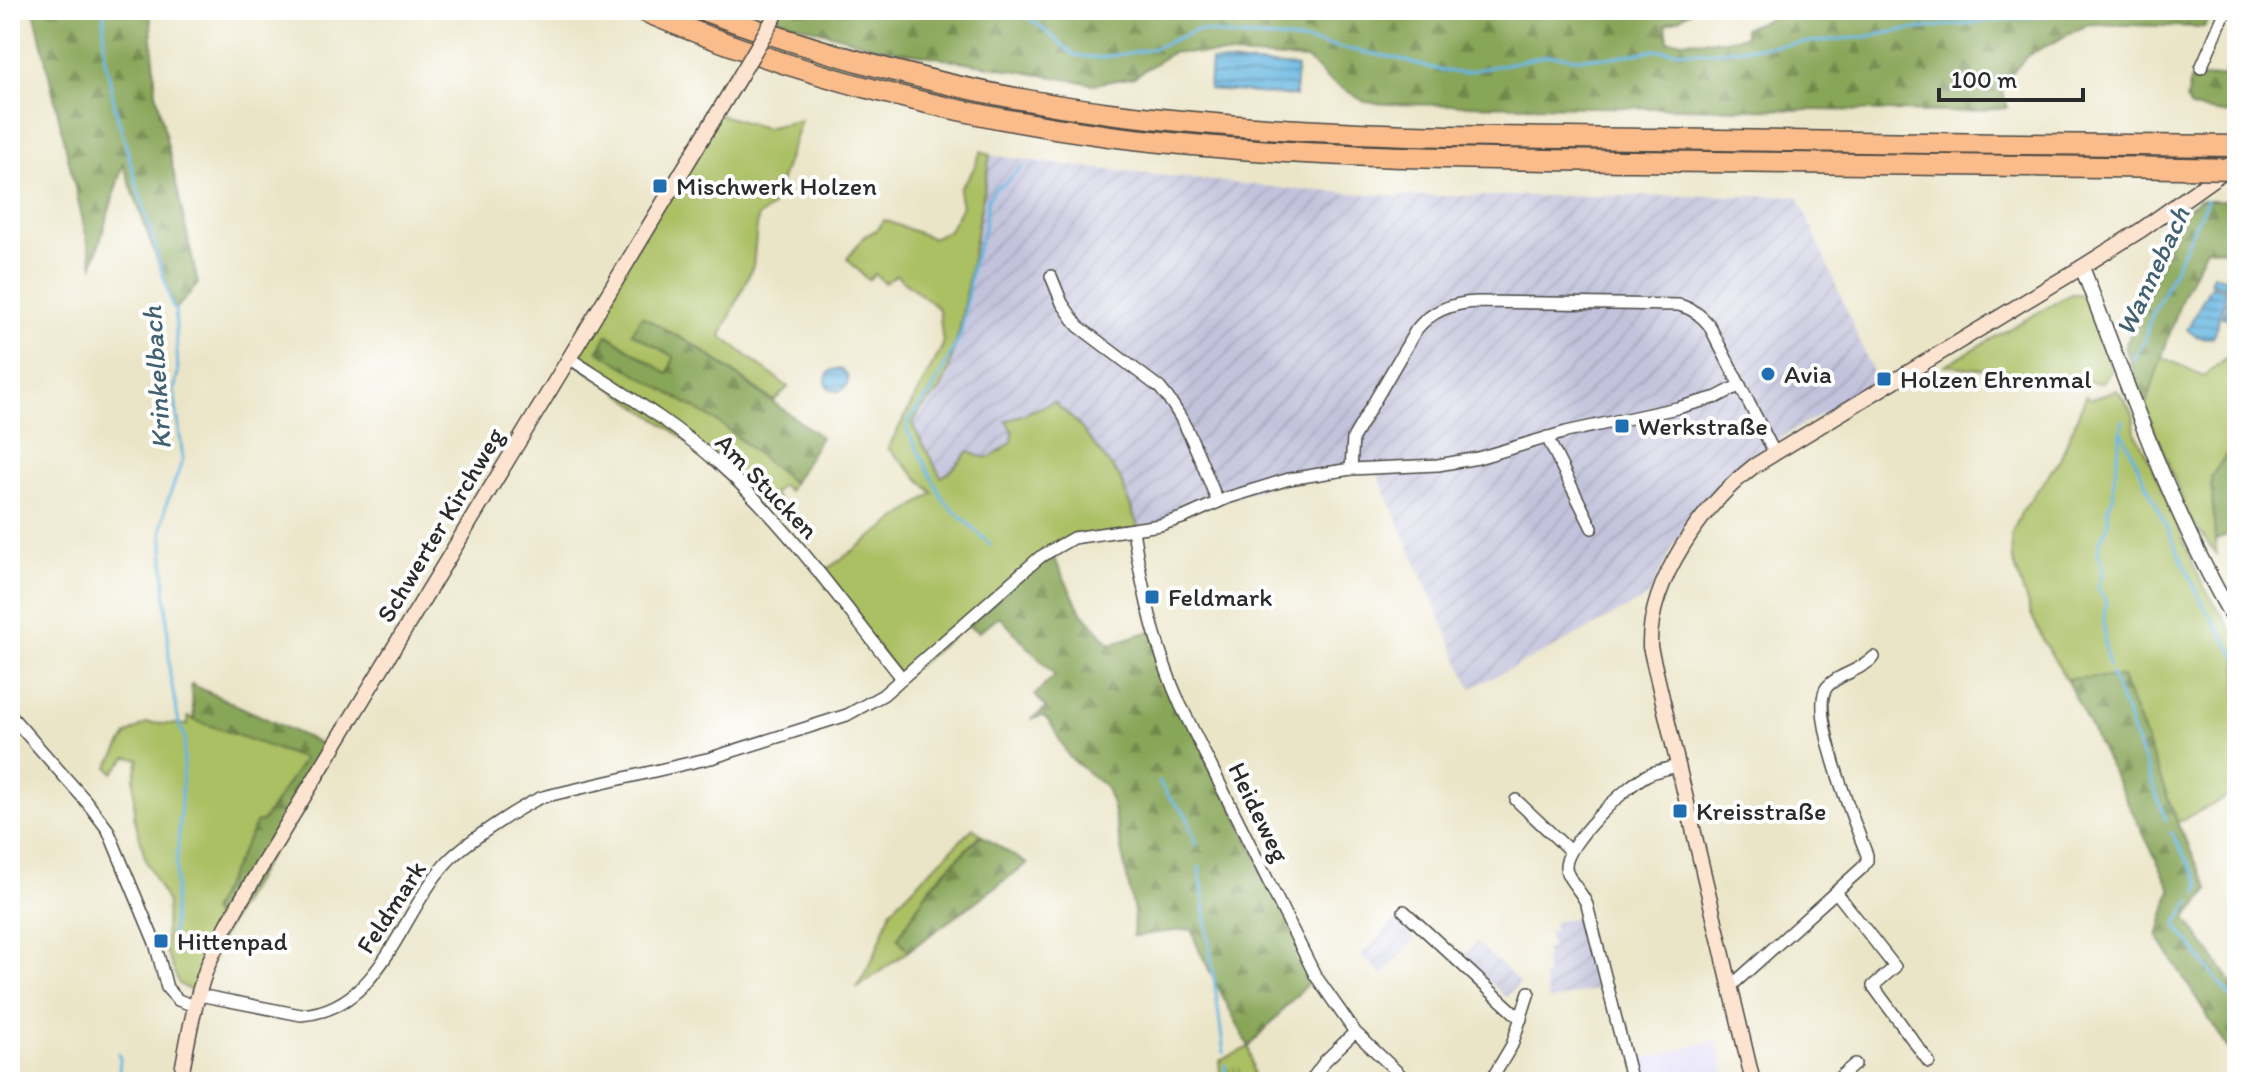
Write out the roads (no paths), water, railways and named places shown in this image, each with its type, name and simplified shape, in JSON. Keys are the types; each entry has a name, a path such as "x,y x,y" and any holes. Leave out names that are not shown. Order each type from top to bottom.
{"highway":[{"path":"641,10 729,44 875,89 999,118 1183,144 1344,155 1478,159 2237,169"},
{"path":"702,10 795,43 926,79 1053,104 1185,121 1288,130 1479,137 2237,146"}],"main road":[{"name":"Schwerter Kirchweg","path":"180,1082 197,1000 219,942 240,902 779,11"},
{"path":"1753,1082 1651,658 1650,622 1669,571 1714,504 1738,478 1774,452 2082,267 2141,230 2237,162"}],"street":[{"path":"2201,68 2226,10"},
{"path":"2082,267 2168,488 2202,563 2237,625"},
{"path":"1051,276 1062,303 1078,326 1169,398 1185,425 1218,502"},
{"path":"1351,469 1353,438 1416,330 1429,317 1463,303 1679,305 1701,315 1774,452"},
{"name":"Am Stucken","path":"569,358 684,435 742,485 790,537 902,678"},
{"name":"Feldmark","path":"197,1000 301,1015 326,1010 368,983 447,862 526,806 564,792 711,758 829,721 874,701 1014,579 1050,550 1073,538 1160,525 1246,491 1289,479 1351,469 1458,462 1547,437 1690,405 1717,397 1740,385"},
{"path":"1547,437 1592,528"},
{"name":"Heideweg","path":"1133,530 1153,630 1165,669 1315,975 1355,1032 1408,1082"},
{"path":"1730,987 1867,861 1832,757 1821,700 1828,685 1866,666 1874,657"},
{"path":"10,715 108,830 155,943 167,988 178,1000 197,1000"},
{"path":"1632,1082 1587,905 1583,894 1566,873 1566,863 1570,851 1626,790 1645,776 1677,766"},
{"path":"1516,800 1570,851"},
{"path":"1836,892 1895,967 1873,986 1929,1062"},
{"path":"1404,911 1521,1019"},
{"path":"1490,1082 1512,1045 1529,992"},
{"path":"10,1019 10,1029"},
{"path":"1310,1082 1337,1048 1355,1032"},
{"path":"1834,1082 1855,1064"}],"water":[{"path":"1211,61 1297,67 1295,96 1209,89"},
{"path":"2213,274 2237,283 2237,292 2226,318 2222,317 2232,290 2210,282"},
{"path":"2211,285 2227,291 2213,337 2199,337 2187,329"},
{"path":"837,369 845,372 848,380 845,388 837,391 829,388 826,380 829,372"}],"waterway":[{"name":"Krinkelbach","path":"104,10 104,54 117,115 175,310 178,373 174,390 183,459 166,505 162,527 170,675 179,724 185,738 172,938"},
{"path":"1020,10 1075,55 1099,58 1152,49 1197,30 1310,42 1462,73 1549,55 1577,58 1613,57 1656,50 1707,52 2098,10"},
{"path":"991,545 944,501 907,430 909,419 932,391 961,334 972,266 984,228 988,199 995,188 1004,184 1022,166"},
{"name":"Wannebach","path":"2133,359 2145,341 2148,325 2207,200"},
{"name":"Wannebach","path":"2109,666 2104,634 2106,602 2098,588 2103,569 2098,551 2109,521 2107,509 2114,496 2123,420"},
{"path":"2123,434 2202,603 2237,658"},
{"name":"Wannebach","path":"2111,673 2166,820"},
{"path":"1159,782 1186,814 1196,845"},
{"name":"Wannebach","path":"2171,832 2198,880 2200,885 2197,892"},
{"path":"1199,867 1224,1053"},
{"name":"Wannebach","path":"2191,901 2176,923 2177,927 2237,1006"},
{"name":"Krinkelbach","path":"118,1053 119,1073"},
{"path":"1225,1065 1226,1082"}],"place":[{"name":"Mischwerk Holzen","path":"660,186"},
{"name":"Avia","path":"1768,374"},
{"name":"Holzen Ehrenmal","path":"1884,379"},
{"name":"Werkstraße","path":"1622,426"},
{"name":"Feldmark","path":"1152,597"},
{"name":"Kreisstraße","path":"1680,811"},
{"name":"Hittenpad","path":"161,941"}]}
